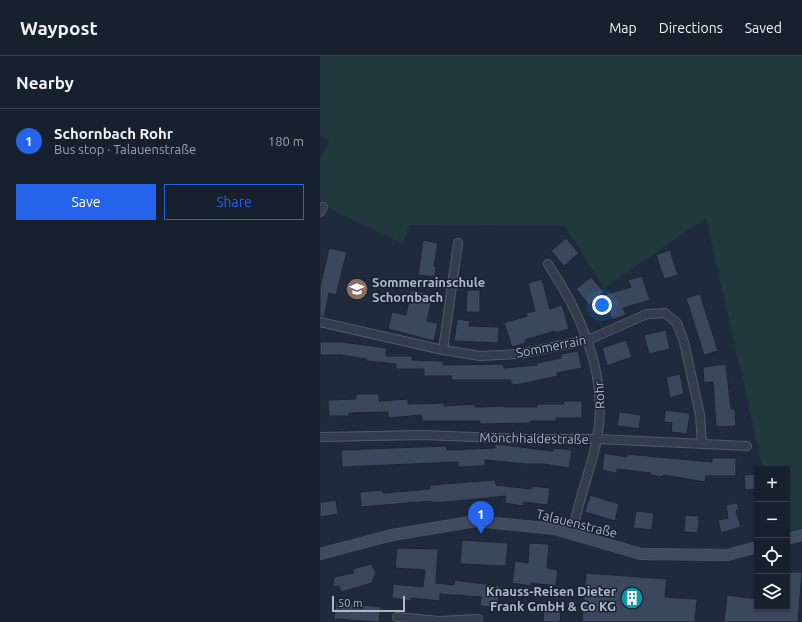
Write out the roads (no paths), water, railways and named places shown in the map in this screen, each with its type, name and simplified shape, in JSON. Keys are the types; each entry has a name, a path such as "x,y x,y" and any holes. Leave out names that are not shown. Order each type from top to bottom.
{"street":[{"path":"444,350 458,243"},
{"name":"Rohr","path":"548,264 562,286 588,340 599,379 601,410 597,439 575,513 573,533"},
{"name":"Sommerrain","path":"320,322 339,325 444,350 480,356 519,354 588,340 647,314 665,313 677,323 684,342 700,415 702,444"},
{"name":"Mönchhaldestraße","path":"320,437 424,434 520,439 597,439 747,446"},
{"name":"Talauenstraße","path":"320,554 392,535 476,520 534,526 573,533 640,554 728,555 754,548"},
{"path":"790,538 802,535"},
{"path":"397,617 440,621 478,619"}],"place":[{"name":"Sommerrainschule Schornbach","path":"357,289"},
{"name":"Schornbach Rohr","path":"481,534"},
{"name":"Knauss-Reisen Dieter Frank GmbH & Co KG","path":"632,598"}]}
